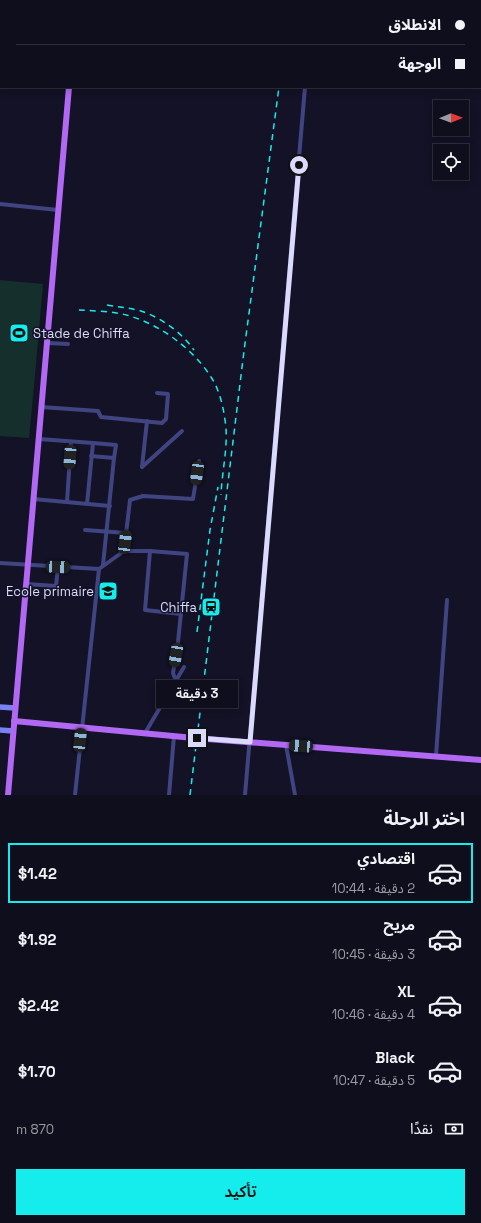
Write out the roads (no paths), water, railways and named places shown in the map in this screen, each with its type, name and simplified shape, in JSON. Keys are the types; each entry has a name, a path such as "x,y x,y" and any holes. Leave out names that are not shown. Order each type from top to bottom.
{"main road":[{"path":"8,795 69,88"},
{"path":"0,707 15,708"},
{"path":"14,721 82,726 174,736 481,760"},
{"path":"0,730 13,731"}],"street":[{"path":"245,795 306,88"},
{"path":"0,204 58,210"},
{"path":"47,343 68,344"},
{"path":"41,407 98,411 101,417 162,423 166,419 168,394 157,393"},
{"path":"147,421 142,467 182,431"},
{"path":"38,439 116,445 103,565"},
{"path":"67,502 71,442"},
{"path":"87,504 93,443"},
{"path":"91,456 114,458"},
{"path":"124,551 130,500 143,496 193,499 199,461"},
{"path":"33,499 110,506"},
{"path":"85,530 126,533"},
{"path":"75,795 99,569 124,551 150,551 187,554 178,642 173,673 176,681"},
{"path":"150,551 145,610 181,614"},
{"path":"0,563 99,569"},
{"path":"26,584 56,586 58,567"},
{"path":"436,756 447,600"},
{"path":"145,733 184,667"},
{"path":"170,795 174,736"},
{"path":"286,745 295,795"}],"railway":[{"path":"190,795 244,351 279,88"},
{"path":"107,305 129,308 149,314 171,327 184,338 194,350"},
{"path":"79,310 118,313 142,320 165,332 176,340 204,367 214,382 218,392 222,403 225,420 226,448 221,495"},
{"path":"197,632 210,530 218,487"}],"place":[{"name":"Stade de Chiffa","path":"19,333"},
{"name":"Ecole primaire","path":"108,591"},
{"name":"Chiffa","path":"211,607"}]}
